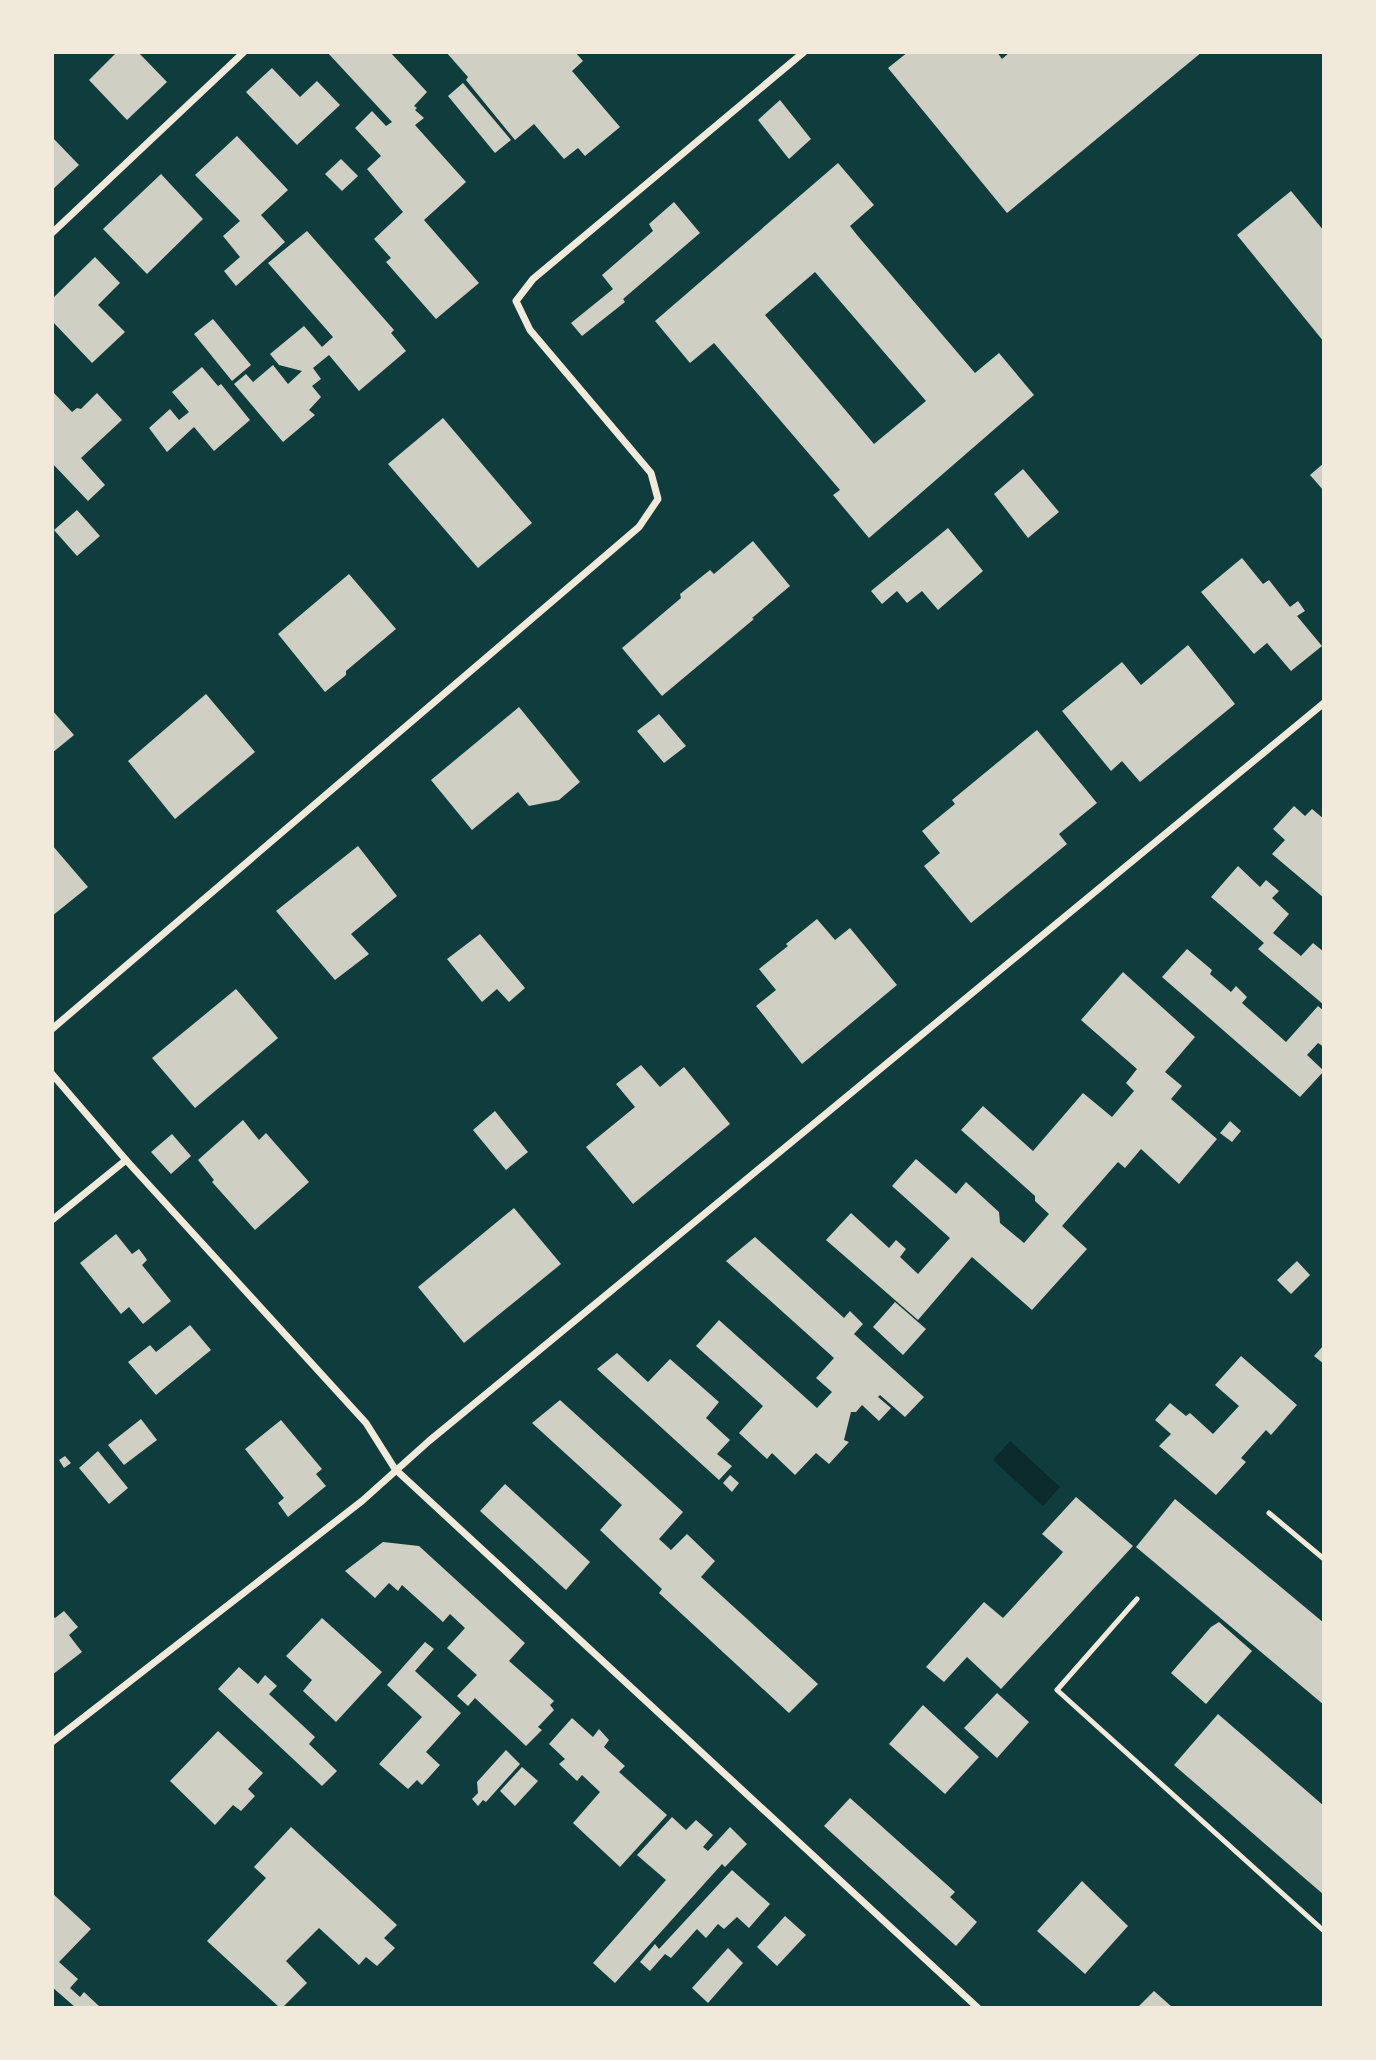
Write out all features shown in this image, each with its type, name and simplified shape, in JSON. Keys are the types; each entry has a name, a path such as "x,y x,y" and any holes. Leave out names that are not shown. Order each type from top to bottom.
{"street":[{"path":"52,233 244,52"},
{"path":"52,1029 639,527 658,499 651,473 530,330 516,301 533,279 804,52"},
{"path":"52,1742 362,1501 395,1469 1324,703"},
{"path":"52,1074 126,1160 366,1423 395,1469 978,2007"},
{"path":"52,1220 126,1160"}],"lane":[{"path":"1269,1513 1324,1559"},
{"path":"1137,1599 1057,1690 1324,1931"}],"water":[{"path":"1010,1441 1060,1487 1043,1506 993,1460"}],"building":[{"path":"117,52 138,52 167,82 127,120 89,80"},
{"path":"327,52 390,52 427,92 414,106 424,118 415,125 466,182 424,220 479,283 436,319 386,262 391,258 374,239 403,212 367,169 381,156 355,128 372,111 386,126 392,122"},
{"path":"446,52 575,52 583,61 572,71 620,127 585,156 578,148 564,159 534,124 515,140"},
{"path":"908,52 997,52 1002,59 1010,52 1202,52 1007,213 888,68"},
{"path":"272,68 300,97 317,81 340,105 297,145 246,92"},
{"path":"463,83 511,140 495,153 448,96"},
{"path":"780,100 811,139 789,159 758,120"},
{"path":"237,136 288,190 261,215 285,242 236,286 224,271 240,257 223,236 240,221 195,175"},
{"path":"52,137 79,165 52,190"},
{"path":"341,159 358,176 342,191 325,174"},
{"path":"838,163 874,205 850,226 857,235 975,373 999,353 1034,395 869,538 833,495 840,490 714,343 690,363 655,321","holes":["815,272 926,401 874,444 765,315"]},
{"path":"161,174 203,219 147,274 103,229"},
{"path":"1291,191 1324,231 1324,342 1237,235"},
{"path":"674,202 700,233 623,299 625,302 582,336 571,323 613,289 602,275 653,231 649,224"},
{"path":"307,231 394,330 391,333 406,351 359,391 329,355 313,368 321,379 312,386 321,397 309,410 315,415 283,442 234,384 246,374 253,382 273,365 288,384 302,371 279,365 270,354 304,326 322,347 333,337 268,263"},
{"path":"95,257 120,283 98,305 125,332 92,363 52,321 52,299"},
{"path":"213,319 251,365 232,381 194,334"},
{"path":"202,367 218,386 221,384 250,420 214,451 194,427 167,452 149,428 170,409 179,420 189,412 172,392"},
{"path":"54,393 72,412 77,408 81,409 97,393 122,420 81,458 105,485 88,501 52,463"},
{"path":"443,418 532,523 478,568 388,464"},
{"path":"1324,463 1324,491 1310,475"},
{"path":"1023,469 1059,512 1028,538 994,494"},
{"path":"77,510 100,536 77,556 54,530"},
{"path":"948,528 983,571 938,610 922,591 907,603 897,591 882,604 871,591"},
{"path":"753,541 790,586 662,696 622,648 681,598 680,594 710,570 714,574"},
{"path":"1242,558 1263,584 1269,580 1290,607 1298,601 1305,611 1297,616 1322,646 1291,671 1267,643 1254,654 1201,592"},
{"path":"349,574 396,629 325,692 278,634"},
{"path":"1188,645 1235,704 1140,782 1122,761 1111,771 1062,711 1122,662 1141,685"},
{"path":"206,694 255,752 175,819 128,761"},
{"path":"519,707 580,782 559,800 529,806 518,792 472,830 431,780"},
{"path":"52,710 74,735 52,753"},
{"path":"659,714 686,746 664,763 637,731"},
{"path":"1037,730 1097,803 1059,834 1067,844 971,923 924,866 940,853 922,831 955,804 952,800"},
{"path":"1294,806 1305,816 1312,809 1324,819 1324,898 1272,854 1285,840 1273,829"},
{"path":"52,845 88,887 52,916"},
{"path":"358,846 397,896 351,934 369,954 335,980 276,911"},
{"path":"1238,866 1260,887 1266,880 1279,891 1272,898 1289,914 1273,933 1301,956 1313,943 1324,952 1324,1005 1258,949 1264,943 1211,897"},
{"path":"817,919 835,940 850,928 897,985 802,1064 756,1006 776,990 759,969"},
{"path":"480,934 525,988 509,1002 497,989 482,1002 447,959"},
{"path":"1187,949 1212,970 1210,974 1231,992 1236,986 1247,997 1242,1003 1286,1042 1318,1006 1324,1011 1324,1047 1318,1043 1307,1055 1324,1071 1300,1097 1162,977"},
{"path":"1123,972 1195,1037 1165,1072 1182,1086 1171,1099 1217,1139 1179,1184 1141,1149 1125,1168 1118,1162 1062,1226 1087,1249 1032,1310 972,1257 918,1320 826,1240 851,1213 889,1248 896,1240 906,1249 900,1257 918,1274 950,1238 892,1186 916,1159 956,1194 966,1182 999,1212 1000,1223 1024,1243 1049,1214 1035,1201 1035,1196 961,1130 983,1106 1033,1151 1083,1093 1112,1117 1134,1091 1126,1083 1137,1069 1081,1020"},
{"path":"236,989 278,1038 195,1108 152,1058"},
{"path":"641,1065 660,1087 684,1067 730,1124 633,1204 586,1147 635,1107 616,1084"},
{"path":"495,1111 528,1152 506,1170 473,1130"},
{"path":"243,1120 259,1140 266,1133 309,1182 255,1230 212,1182 214,1180 198,1160"},
{"path":"1230,1121 1241,1131 1232,1142 1220,1133"},
{"path":"172,1134 191,1156 171,1174 151,1152"},
{"path":"514,1208 561,1264 464,1343 418,1287"},
{"path":"116,1234 132,1254 139,1249 147,1260 142,1265 171,1301 143,1324 129,1307 121,1314 80,1263"},
{"path":"755,1237 844,1318 850,1311 863,1324 854,1334 924,1397 905,1417 880,1395 878,1397 891,1408 879,1421 862,1405 856,1412 851,1412 844,1440 849,1442 829,1464 816,1453 795,1475 772,1453 767,1459 739,1433 763,1406 696,1346 719,1320 817,1408 832,1392 816,1378 834,1358 726,1261"},
{"path":"1297,1261 1310,1275 1291,1294 1277,1280"},
{"path":"895,1302 926,1329 903,1355 873,1327"},
{"path":"190,1325 211,1350 156,1395 128,1362 150,1345 156,1352"},
{"path":"1324,1345 1324,1364 1314,1356"},
{"path":"617,1353 648,1382 670,1359 719,1402 706,1418 730,1440 717,1454 732,1466 719,1480 597,1369"},
{"path":"1241,1356 1297,1405 1271,1435 1266,1430 1241,1458 1246,1462 1216,1495 1159,1446 1171,1434 1155,1420 1170,1403 1186,1416 1190,1413 1213,1434 1239,1406 1215,1385"},
{"path":"560,1400 683,1512 659,1539 671,1550 687,1534 715,1561 701,1577 818,1684 789,1713 659,1593 662,1589 600,1530 622,1505 532,1423"},
{"path":"141,1419 157,1440 124,1465 108,1445"},
{"path":"281,1420 322,1469 316,1474 326,1486 288,1517 278,1503 284,1498 245,1449"},
{"path":"98,1451 128,1488 109,1504 79,1468"},
{"path":"65,1456 71,1463 64,1468 59,1460"},
{"path":"730,1475 739,1483 732,1492 723,1483"},
{"path":"505,1484 590,1562 566,1590 480,1511"},
{"path":"1076,1497 1133,1546 1001,1689 967,1657 944,1682 926,1667 984,1602 1003,1618 1058,1558 1063,1552 1042,1534"},
{"path":"1175,1499 1324,1623 1324,1705 1136,1547"},
{"path":"383,1542 419,1546 525,1643 509,1661 554,1701 550,1705 554,1710 538,1727 542,1730 526,1746 475,1698 468,1706 457,1696 477,1675 447,1648 465,1628 450,1614 443,1622 402,1585 398,1591 389,1583 375,1598 345,1571"},
{"path":"64,1611 78,1627 69,1635 82,1652 52,1675 52,1615 55,1618"},
{"path":"322,1618 382,1672 336,1722 303,1691 312,1680 286,1656"},
{"path":"1219,1622 1252,1651 1206,1704 1171,1673 1211,1627"},
{"path":"425,1642 434,1649 415,1671 461,1713 426,1752 440,1765 422,1785 417,1780 408,1789 379,1764 422,1717 387,1685"},
{"path":"239,1667 258,1684 265,1675 277,1686 269,1694 315,1737 309,1744 337,1771 322,1786 218,1689"},
{"path":"997,1693 1029,1722 997,1758 964,1728"},
{"path":"923,1705 979,1757 945,1794 889,1744"},
{"path":"1218,1714 1324,1806 1324,1895 1174,1765"},
{"path":"572,1718 593,1737 599,1729 609,1740 604,1747 625,1766 619,1772 667,1815 620,1867 573,1823 600,1792 582,1775 577,1781 559,1764 565,1759 549,1744"},
{"path":"218,1731 263,1773 248,1789 255,1796 241,1811 233,1805 215,1825 170,1781"},
{"path":"506,1750 520,1764 486,1802 483,1800 478,1806 472,1799 478,1793 477,1782"},
{"path":"522,1767 538,1781 515,1806 500,1791"},
{"path":"850,1798 955,1892 950,1897 977,1922 956,1946 824,1826"},
{"path":"672,1817 686,1830 696,1820 713,1835 703,1847 708,1851 730,1827 747,1844 725,1867 722,1864 615,1983 593,1963 666,1880 637,1855"},
{"path":"291,1827 397,1925 384,1938 395,1948 377,1966 366,1957 359,1965 319,1928 286,1961 307,1983 283,2007 279,2007 207,1941 266,1878 254,1867"},
{"path":"732,1870 770,1904 749,1928 737,1917 724,1929 718,1924 706,1938 697,1929 671,1958 665,1954 650,1971 640,1962 655,1944 659,1949"},
{"path":"1082,1881 1128,1926 1085,1974 1037,1931"},
{"path":"52,1893 91,1929 59,1962 78,1979 70,1988 80,1997 84,1992 100,2007 75,2007 52,1987"},
{"path":"785,1916 806,1935 777,1966 757,1947"},
{"path":"728,1948 743,1963 708,2003 692,1988"},
{"path":"1154,1991 1172,2007 1138,2007"}]}
